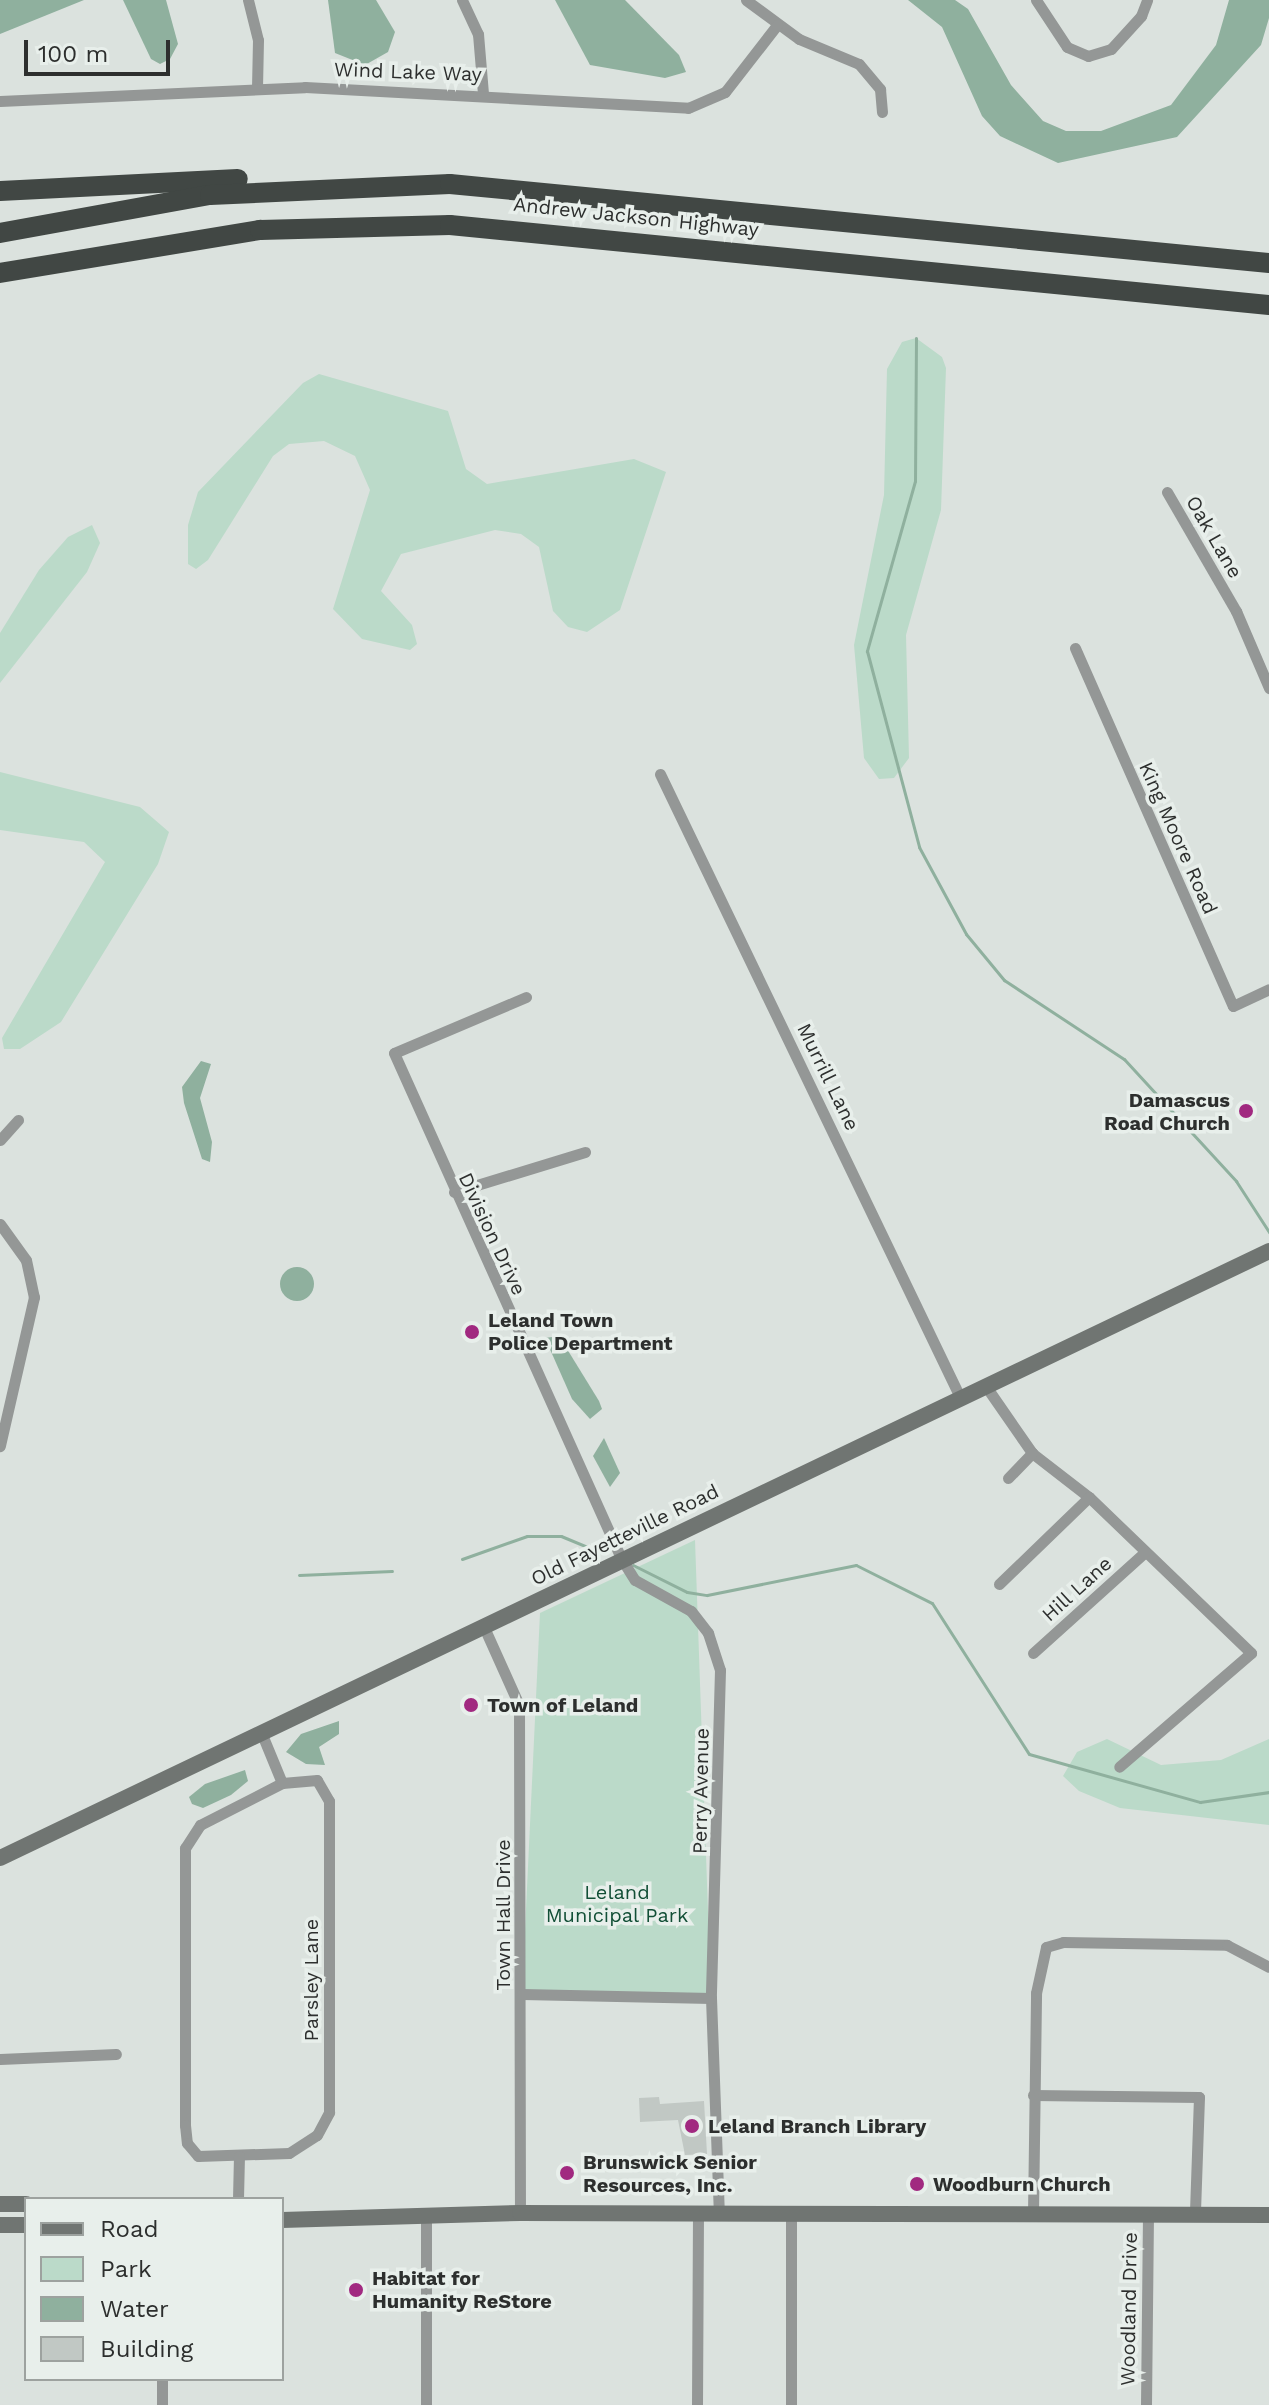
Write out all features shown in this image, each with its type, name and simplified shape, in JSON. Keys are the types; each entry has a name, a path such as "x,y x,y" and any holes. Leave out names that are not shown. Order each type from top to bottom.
{"highway":[{"path":"0,191 251,178 362,184"},
{"name":"Andrew Jackson Highway","path":"0,233 151,203 362,184 567,192 1269,263"},
{"name":"Andrew Jackson Highway","path":"0,273 260,230 450,225 1269,305"}],"street":[{"path":"248,0 258,40 257,87"},
{"path":"462,0 480,44 483,93"},
{"path":"746,0 777,25 859,64 880,89 882,112"},
{"path":"1036,0 1067,47 1088,56 1111,49 1141,16 1147,0"},
{"name":"Wind Lake Way","path":"0,101 257,87 483,93 697,107 725,92 777,25"},
{"name":"Oak Lane","path":"1167,492 1236,611 1269,688"},
{"name":"King Moore Road","path":"1075,648 1233,1006 1269,989"},
{"name":"Murrill Lane","path":"660,774 960,1397"},
{"name":"Division Drive","path":"526,997 394,1053 621,1558"},
{"path":"0,1140 18,1120"},
{"path":"454,1192 585,1152"},
{"path":"0,1224 26,1260 34,1297 0,1446"},
{"name":"Old Fayetteville Road","path":"0,1858 621,1558 1269,1251"},
{"path":"985,1385 1032,1453 1089,1497 1251,1653 1119,1767"},
{"path":"1008,1478 1032,1453"},
{"path":"999,1584 1089,1497"},
{"name":"Hill Lane","path":"1033,1653 1145,1552"},
{"name":"Perry Avenue","path":"621,1558 635,1580 691,1611 708,1633 720,1670 711,1998 719,2213"},
{"name":"Town Hall Drive","path":"483,1625 519,1705 522,1994 520,2213"},
{"path":"261,1732 282,1783"},
{"name":"Parsley Lane","path":"317,1780 329,1801 329,2112 317,2135 289,2153 198,2156 187,2143 185,1848 200,1825 282,1783 317,1780"},
{"path":"1033,2213 1036,1993 1046,1947 1063,1942 1227,1945 1269,1967"},
{"path":"522,1994 711,1998"},
{"path":"0,2059 116,2054"},
{"path":"1033,2095 1199,2097 1195,2214"},
{"path":"238,2197 239,2156"},
{"path":"0,2204 24,2204"},
{"path":"284,2210 323,2215"},
{"path":"284,2220 323,2215 520,2213 1269,2215"},
{"path":"426,2214 426,2405"},
{"path":"697,2405 698,2214"},
{"name":"Woodland Drive","path":"1146,2405 1148,2214"},
{"path":"791,2216 791,2405"},
{"path":"0,2225 24,2225"},
{"path":"162,2381 162,2405"}],"green space":[{"path":"916,338 942,357 946,368 941,510 906,635 909,758 894,778 879,779 864,758 854,645 884,495 887,369 902,342"},
{"path":"319,374 448,411 466,469 487,484 634,459 666,472 620,610 587,632 568,627 553,611 539,547 521,534 495,530 401,554 381,591 412,625 417,644 410,650 362,639 333,609 370,490 355,456 324,441 289,444 273,456 208,560 196,569 188,564 188,525 198,492 303,383"},
{"path":"92,525 100,543 87,572 0,683 0,633 39,570 68,537"},
{"path":"0,772 140,807 169,832 158,864 61,1022 20,1049 4,1049 2,1038 105,862 84,842 0,830"},
{"name":"Leland Municipal Park","path":"695,1540 711,1998 522,1994 540,1613"},
{"path":"1107,1739 1161,1765 1221,1760 1269,1739 1269,1825 1120,1808 1079,1791 1063,1776 1077,1752"}],"water":[{"path":"0,0 84,0 0,34"},
{"path":"123,0 166,0 178,44 170,59 160,64 151,59"},
{"path":"328,0 376,0 395,32 388,52 365,65 335,53"},
{"path":"555,0 625,0 679,55 686,72 665,78 590,65"},
{"path":"908,0 955,0 968,9 1011,85 1043,121 1066,131 1101,131 1171,105 1216,45 1229,0 1269,0 1269,18 1261,45 1177,137 1058,163 1000,136 982,116 942,27"},
{"path":"201,1061 211,1064 200,1098 212,1142 210,1162 202,1159 182,1087"},
{"path":"297,1267 309,1272 314,1284 309,1296 297,1301 285,1296 280,1284 285,1272"},
{"path":"559,1336 602,1409 590,1419 572,1399 545,1338"},
{"path":"604,1438 620,1473 610,1487 593,1456"},
{"path":"339,1721 339,1734 319,1747 325,1765 306,1764 286,1752 301,1734"},
{"path":"245,1770 248,1781 231,1795 203,1808 192,1804 189,1797 205,1784"}],"building":[{"name":"Leland Branch Library","path":"659,2097 660,2104 704,2101 707,2154 685,2155 678,2120 640,2122 639,2098"}],"waterway":[{"path":"916,338 915,481 867,651 919,847 966,934 1004,980 1124,1059 1236,1181 1269,1232"},
{"path":"462,1559 527,1536 561,1536 602,1553"},
{"path":"633,1565 687,1592 707,1595 856,1565 932,1603 1029,1754 1200,1802 1269,1792"},
{"path":"299,1575 392,1571"}],"place":[{"name":"Damascus Road Church","path":"1246,1111"},
{"name":"Leland Town Police Department","path":"472,1332"},
{"name":"Town of Leland","path":"471,1705"},
{"name":"Leland Branch Library","path":"692,2126"},
{"name":"Brunswick Senior Resources, Inc.","path":"567,2173"},
{"name":"Woodburn Church","path":"917,2184"},
{"name":"Habitat for Humanity ReStore","path":"356,2290"}]}
